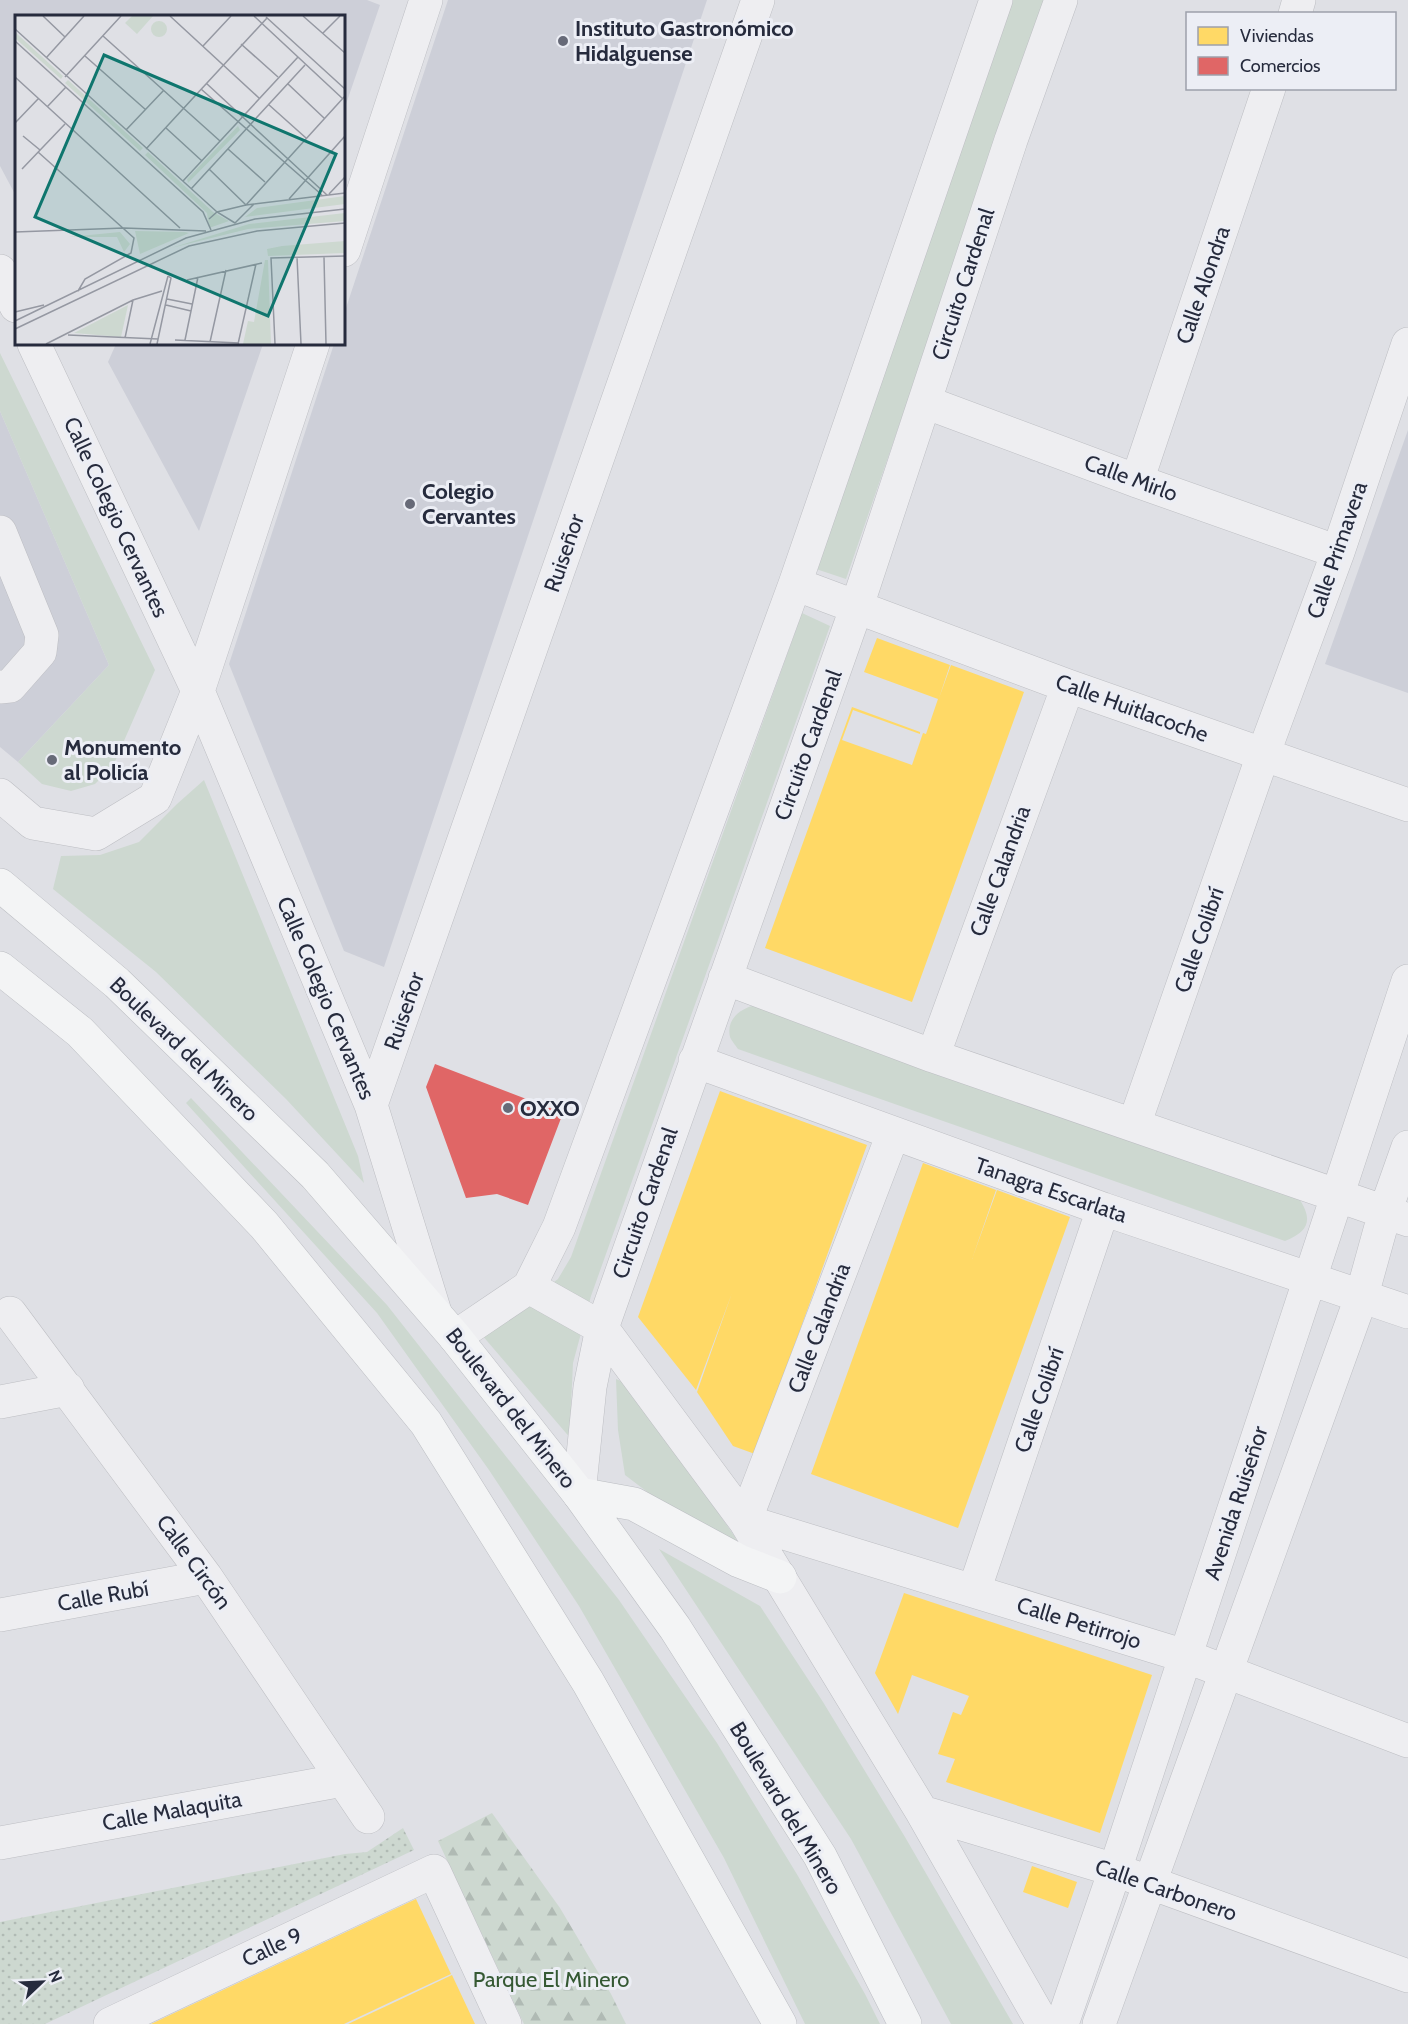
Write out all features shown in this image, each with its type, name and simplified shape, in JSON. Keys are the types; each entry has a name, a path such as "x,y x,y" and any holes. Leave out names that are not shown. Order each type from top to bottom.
{"main road":[{"name":"Boulevard del Minero","path":"0,885 117,983 315,1175 445,1324 579,1494 675,1628 820,1856 905,2024"},
{"path":"0,968 81,1032 264,1225 426,1423 588,1682 780,2024"},
{"path":"579,1494 634,1504 739,1561 780,1577"}],"street":[{"path":"345,247 426,0"},
{"name":"Ruiseñor","path":"371,1105 758,0"},
{"path":"445,1324 530,1287 563,1216 795,584 996,0"},
{"name":"Circuito Cardenal","path":"579,1494 590,1387 602,1328 857,606 1011,140 1061,0"},
{"name":"Calle Alondra","path":"1137,481 1268,90"},
{"path":"0,271 15,304"},
{"name":"Calle Primavera","path":"1263,755 1338,552 1408,344"},
{"name":"Calle Colegio Cervantes","path":"34,345 198,691 371,1105 445,1324"},
{"path":"0,795 33,823 96,834 155,798 198,691 313,345"},
{"name":"Calle Mirlo","path":"925,402 1137,481 1338,552"},
{"path":"0,532 42,635 40,652 10,686 0,687"},
{"name":"Calle Huitlacoche","path":"795,584 1068,686 1408,805"},
{"name":"Calle Calandria","path":"933,1056 1068,686"},
{"name":"Calle Colibrí","path":"1134,1125 1263,755"},
{"path":"725,978 933,1056 1396,1216"},
{"name":"Avenida Ruiseñor","path":"1062,2024 1115,1870 1408,981"},
{"name":"Tanagra Escarlata","path":"695,1061 1103,1209 1408,1312"},
{"name":"Calle Calandria","path":"745,1521 893,1134"},
{"name":"Avenida Ruiseñor","path":"1099,2024 1362,1295 1396,1216 1408,1147"},
{"name":"Calle Colibrí","path":"974,1591 1103,1209"},
{"path":"530,1287 602,1328 745,1521 922,1812 1043,2024"},
{"name":"Calle Circón","path":"10,1313 206,1577 368,1817"},
{"path":"0,1402 68,1389"},
{"name":"Calle Petirrojo","path":"745,1521 1185,1656 1408,1741"},
{"name":"Calle Rubí","path":"0,1615 206,1577"},
{"name":"Calle Malaquita","path":"0,1843 343,1780"},
{"name":"Calle Carbonero","path":"922,1812 1115,1870 1408,1976"},
{"name":"Calle 9","path":"110,2024 434,1871 505,2024"}],"shaded area":[{"path":"0,0 367,0 380,5 345,107 345,15 15,15 15,194 0,166"},
{"name":"Colegio Cervantes","path":"448,0 707,0 384,967 344,951 229,664 334,345 345,345 345,311"},
{"path":"116,345 263,345 199,531 108,362"},
{"path":"0,411 109,665 18,762 0,747"},
{"path":"1408,430 1408,693 1325,664"}],"green space":[{"path":"1012,0 1046,0 846,579 816,569"},
{"path":"0,353 155,670 113,766 95,784 71,791 42,784 18,762 109,665 0,411"},
{"path":"802,613 830,626 591,1296 573,1363 572,1440 463,1313 535,1296 558,1279 571,1257"},
{"path":"204,780 358,1156 364,1183 286,1099 156,972 53,889 61,856 100,855 139,842"},
{"path":"755,1005 1298,1197 1306,1212 1307,1224 1300,1233 1285,1241 738,1049 730,1037 730,1025 739,1012"},
{"path":"191,1098 387,1305 619,1600 717,1743 798,1876 880,2024 805,2024 724,1858 579,1606 489,1470 377,1313 186,1103"},
{"path":"616,1379 623,1382 661,1430 735,1537 738,1546 667,1507 625,1475 618,1430"},
{"path":"659,1549 760,1606 823,1702 905,1837 1013,2024 951,2024 851,1839"},
{"name":"Parque El Minero","path":"492,1813 560,1908 626,2024 524,2024 438,1841"},
{"path":"403,1828 414,1850 45,2024 0,2024 0,1922 345,1854 367,1852"}],"building: Viviendas":[{"path":"877,638 950,665 939,698 951,665 1024,692 912,1002 765,948 852,707 920,732 920,734 853,710 842,740 912,765 923,733 926,734 938,699 864,672"},
{"path":"720,1091 867,1145 755,1454 733,1446 697,1392 732,1293 696,1390 638,1317"},
{"path":"923,1163 996,1190 972,1259 997,1190 1070,1217 958,1528 811,1474"},
{"path":"904,1593 1152,1675 1100,1833 946,1782 955,1759 938,1754 953,1712 961,1715 969,1696 912,1675 898,1714 875,1673"},
{"path":"1032,1866 1077,1882 1068,1908 1023,1892"},
{"path":"416,1899 451,1974 344,2024 151,2024"},
{"path":"452,1975 475,2024 348,2024 395,2002"}],"building: Comercios":[{"path":"435,1064 563,1113 528,1205 497,1194 466,1198 426,1087"}],"place":[{"name":"Instituto Gastronómico Hidalguense","path":"563,41"},
{"name":"Colegio Cervantes","path":"410,504"},
{"name":"Monumento al Policía","path":"52,760"},
{"name":"OXXO","path":"508,1108"}]}
